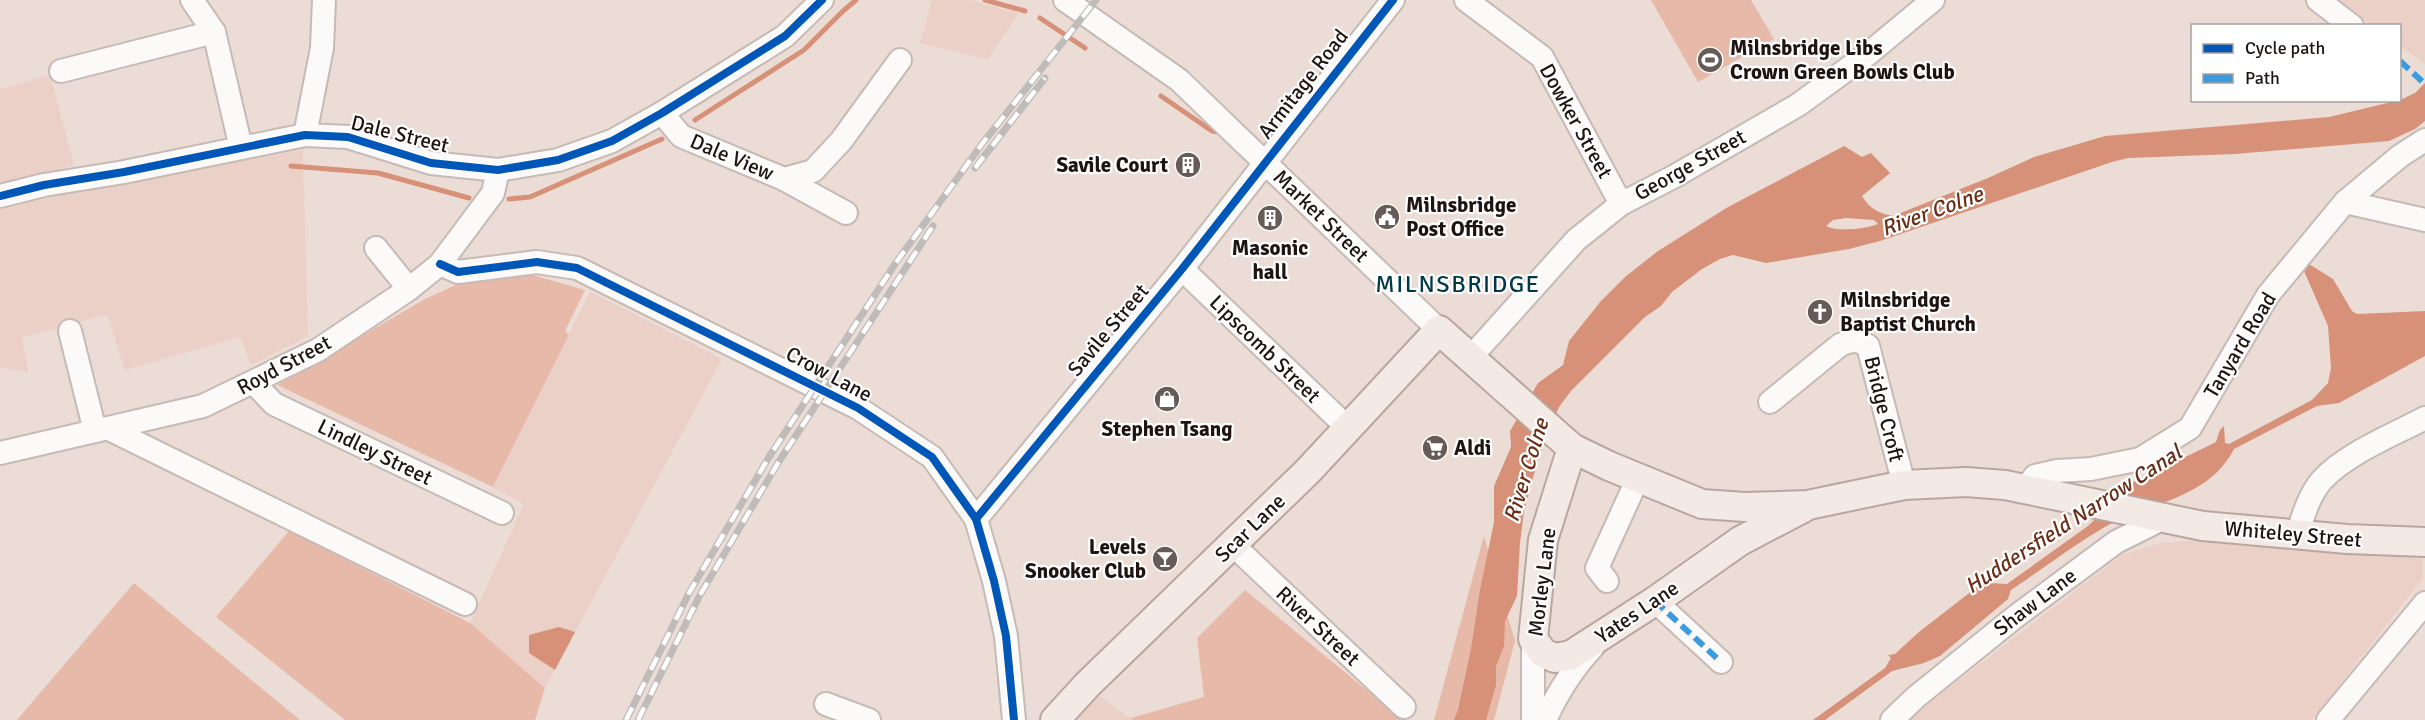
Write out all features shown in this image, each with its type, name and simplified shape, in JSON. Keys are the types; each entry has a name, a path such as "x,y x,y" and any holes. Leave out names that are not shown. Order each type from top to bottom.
{"main road":[{"name":"Market Street","path":"1439,330 1568,445 1638,478 1702,504 1745,507 1808,505 1904,485 1965,482 2025,489 2098,506"},
{"name":"Scar Lane","path":"1055,720 1087,685 1233,545 1349,429 1439,330"},
{"name":"Morley Lane","path":"1533,639 1543,540 1568,445"},
{"path":"1702,504 1731,526 1738,534 1740,541"},
{"name":"Market Street","path":"1740,541 1808,505"},
{"name":"Whiteley Street","path":"2098,506 2203,526 2347,539 2425,542"},
{"name":"Yates Lane","path":"1533,639 1544,653 1555,658 1571,655 1655,601 1740,541"}],"street":[{"path":"192,0 214,32 241,148"},
{"path":"304,135 322,48 324,0"},
{"name":"Dale Street","path":"0,196 44,185 124,172 304,135 348,137 431,163 498,170 558,160 612,141 662,113 785,36 822,0"},
{"name":"Market Street","path":"1065,0 1179,80 1439,330"},
{"name":"Armitage Road","path":"1264,162 1393,0"},
{"name":"Dowker Street","path":"1466,0 1542,57 1621,204"},
{"name":"George Street","path":"1471,357 1576,240 1621,204 1675,176 1798,105 1868,54 1933,0"},
{"path":"2318,0 2349,24"},
{"path":"61,71 214,32"},
{"name":"Dale View","path":"662,113 681,136 784,179 813,171 841,141 900,60"},
{"name":"Tanyard Road","path":"2025,489 2035,476 2057,471 2091,469 2140,459 2190,428 2268,295 2345,202 2400,156 2425,140"},
{"name":"Savile Street","path":"976,519 1182,269 1264,162"},
{"name":"Royd Street","path":"0,453 203,406 318,350 409,289 441,264 493,194 498,170"},
{"path":"784,179 846,213"},
{"path":"2345,202 2425,220"},
{"path":"376,248 409,289"},
{"name":"Crow Lane","path":"441,264 458,272 537,262 577,268 867,414 932,456 976,519 994,581 1006,636 1014,720"},
{"name":"Lipscomb Street","path":"1182,269 1349,429"},
{"path":"70,331 101,430 465,604"},
{"name":"Bridge Croft","path":"1770,402 1840,345 1851,340 1861,341 1868,346 1904,485"},
{"name":"Lindley Street","path":"254,383 274,404 502,513"},
{"path":"2297,535 2305,508 2321,481 2345,461 2425,418"},
{"path":"1607,581 1598,568 1638,478"},
{"name":"Shaw Lane","path":"1892,720 1916,697 2015,617 2116,542 2162,519"},
{"name":"River Street","path":"1233,545 1404,707"},
{"path":"1655,601 1720,662"},
{"path":"2328,720 2425,603"},
{"path":"1545,720 1559,690 1571,672 1604,635"},
{"name":"Morley Lane","path":"1533,639 1533,720"},
{"path":"826,704 869,720"}],"shaded area":[{"path":"932,0 969,0 1019,13 988,59 920,43"},
{"name":"Milnsbridge Libs Crown Green Bowls Club","path":"1651,0 1751,0 1774,39 1698,82"},
{"path":"2336,0 2425,0 2425,64 2401,47 2401,24 2370,24"},
{"path":"50,75 74,165 0,184 0,89"},
{"path":"303,150 308,336 251,365 240,337 125,370 107,315 22,337 28,372 0,367 0,209 78,190"},
{"path":"496,275 536,276 585,290 565,331 569,335 493,487 277,385 425,299 460,283"},
{"path":"590,292 722,359 545,688 470,623 524,504 493,487"},
{"path":"289,531 470,623 545,688 535,720 345,720 216,617"},
{"path":"1484,536 1515,641 1494,720 1434,720"},
{"path":"2200,540 2423,558 2423,578 2312,720 1907,720 2122,555 2161,543"},
{"path":"134,583 300,720 17,720"},
{"path":"1245,590 1403,720 1133,720 1131,718 1204,697 1197,638"},
{"path":"1096,694 1133,720 1069,720"}],"water":[{"name":"River Colne","path":"2425,83 2425,121 2415,129 2389,141 2235,154 2128,158 1880,241 1849,249 1766,263 1733,255 1702,269 1672,292 1661,306 1645,317 1571,391 1559,407 1539,456 1524,511 1517,596 1505,621 1504,646 1496,666 1496,685 1486,720 1454,720 1471,649 1494,522 1494,486 1511,447 1510,431 1538,383 1563,365 1569,341 1601,301 1625,277 1658,251 1728,207 1844,146 1862,157 1871,153 1890,173 1862,196 1875,210 1893,216 2034,157 2105,136 2329,117 2392,102 2401,102 2401,100 2415,93","holes":["1846,218 1874,220 1878,224 1844,229 1826,226 1833,220"]},
{"path":"2309,264 2333,279 2352,311 2357,314 2425,311 2425,356 2339,403 2317,406 2234,449 2208,480 2175,498 2103,528 2011,590 2008,599 1940,656 1924,663 1892,671 1825,720 1813,720 1885,668 1891,658 1888,655 1895,654 1919,632 1977,587 1988,583 2007,584 2088,526 2132,483 2216,442 2224,426 2225,443 2229,444 2312,400 2328,383 2331,368 2328,326 2304,271"},
{"path":"559,627 575,632 555,670 529,653 529,635"}],"waterway":[{"path":"695,120 804,50 856,0"},
{"path":"985,0 1025,11"},
{"path":"1040,18 1085,48"},
{"path":"1161,96 1212,131 1219,132"},
{"path":"509,199 530,197 662,139"},
{"path":"291,166 378,173 469,198"}],"railway":[{"path":"626,720 689,593 769,457 895,264 982,144 1096,0"},
{"path":"975,168 1045,78"},
{"path":"638,720 700,595 778,463 933,226"}],"marked path":[{"path":"2401,62 2425,84"},
{"path":"1655,601 1721,662"}],"cycle path":[{"path":"0,196 44,185 124,172 305,135 348,137 431,163 498,170 558,160 612,141 662,113 785,36 822,0"},
{"path":"976,519 1182,269 1393,0"},
{"path":"440,264 458,272 537,262 577,268 858,408 932,457 976,519 994,581 1006,636 1014,720"}],"place":[{"name":"Milnsbridge Libs Crown Green Bowls Club","path":"1710,60"},
{"name":"Savile Court","path":"1188,165"},
{"name":"Milnsbridge Post Office","path":"1387,217"},
{"name":"Masonic hall","path":"1270,218"},
{"name":"Milnsbridge Baptist Church","path":"1820,312"},
{"name":"Stephen Tsang","path":"1167,399"},
{"name":"Aldi","path":"1435,448"},
{"name":"Levels Snooker Club","path":"1165,559"}],"district":[{"name":"MILNSBRIDGE","path":"1458,284"}],"water label":[{"name":"Huddersfield Narrow Canal","path":"2073,519"}]}
